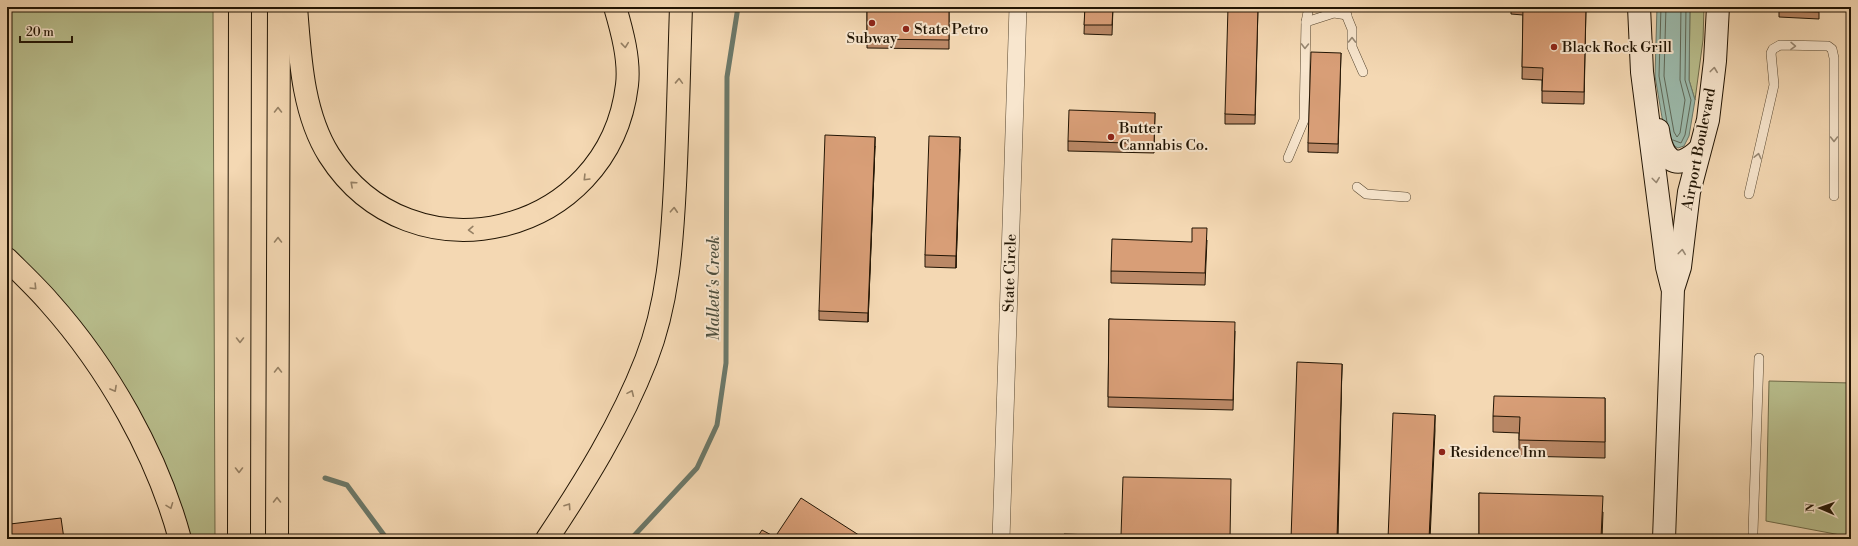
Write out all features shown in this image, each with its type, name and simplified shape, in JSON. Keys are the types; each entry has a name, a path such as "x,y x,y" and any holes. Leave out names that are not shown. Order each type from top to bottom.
{"highway":[{"path":"227,7 229,210 240,306"},
{"path":"239,539 240,7"},
{"path":"277,539 279,7"},
{"path":"296,7 302,76 315,124 329,154 347,178 375,203 404,218 432,227 470,231 508,225 538,214 563,198 587,178 608,149 620,119 628,84 625,40 615,7"},
{"path":"547,539 578,492 616,427 647,359 661,310 672,249 680,7"},
{"path":"7,259 50,303 110,384 142,441 161,482 180,539"}],"street":[{"name":"State Circle","path":"1001,539 1018,7"},
{"name":"Airport Boulevard","path":"1639,7 1642,72 1667,267 1673,289"},
{"name":"Airport Boulevard","path":"1664,539 1673,289 1680,266 1689,192 1709,113 1715,61 1718,7"},
{"path":"1642,72 1653,93 1660,146 1665,155 1675,161 1685,160 1699,150"}],"lane":[{"path":"1288,158 1304,120 1306,22 1309,7"},
{"path":"1306,22 1345,11 1352,29 1352,47 1363,72"},
{"path":"1750,194 1773,90 1771,53 1773,49 1780,46 1828,46 1832,50 1834,58 1834,196"},
{"path":"1357,187 1366,194 1406,197"},
{"path":"1753,532 1758,358"}],"green space":[{"path":"7,7 213,7 215,539 189,539 33,270 7,246"},
{"path":"1690,7 1704,7 1703,40 1695,100 1689,80"},
{"path":"1769,381 1851,383 1851,537 1766,521"}],"water":[{"path":"1657,7 1690,7 1689,80 1695,100 1689,136 1684,146 1678,148 1669,143 1665,135 1655,76"}],"building":[{"path":"867,7 949,9 949,40 867,39"},
{"path":"1085,7 1113,7 1112,25 1084,25"},
{"path":"1228,7 1258,7 1255,115 1225,114"},
{"name":"Black Rock Grill","path":"1523,7 1586,7 1584,92 1542,91 1543,68 1522,67"},
{"path":"1779,7 1819,7 1819,12 1779,11"},
{"path":"1311,52 1341,53 1338,144 1308,143"},
{"name":"Butter Cannabis Co.","path":"1069,110 1155,113 1154,144 1068,141"},
{"path":"825,135 875,137 868,313 819,311"},
{"path":"929,136 960,137 956,256 925,255"},
{"path":"1192,228 1207,228 1205,273 1111,271 1112,239 1192,242"},
{"path":"1109,319 1235,322 1233,400 1108,397"},
{"path":"1297,362 1342,364 1337,539 1291,539"},
{"path":"1494,396 1605,398 1605,442 1519,440 1520,417 1493,416"},
{"path":"1393,413 1435,415 1429,539 1388,539"},
{"path":"1123,477 1231,479 1230,539 1064,539 1064,534 1121,536"},
{"path":"1479,493 1603,496 1601,538 1479,535"},
{"path":"801,498 865,539 756,539 762,530 775,537"},
{"path":"61,518 64,539 7,539 7,519 9,519 10,524"}],"waterway":[{"name":"Mallett's Creek","path":"631,539 697,468 717,425 726,363 727,77 738,7"},
{"name":"Mallett's Creek","path":"325,478 347,485 387,539"}],"place":[{"name":"Subway","path":"872,23"},
{"name":"State Petro","path":"906,29"},
{"name":"Black Rock Grill","path":"1554,47"},
{"name":"Butter Cannabis Co.","path":"1111,137"},
{"name":"Residence Inn","path":"1442,452"}]}
